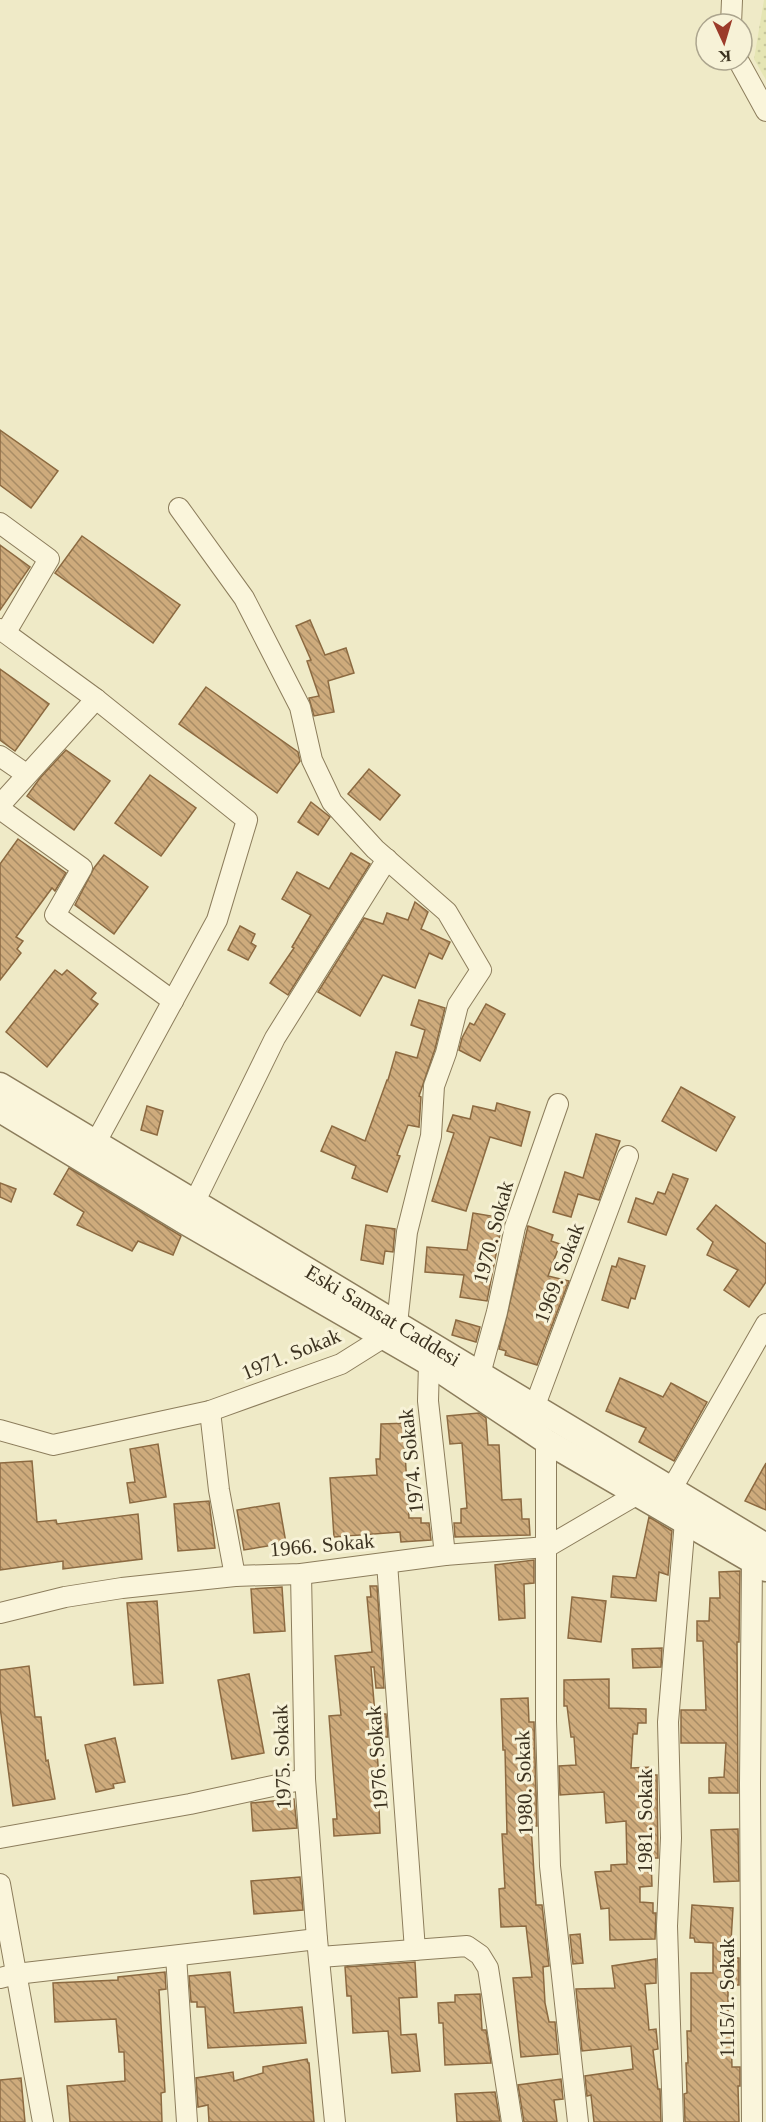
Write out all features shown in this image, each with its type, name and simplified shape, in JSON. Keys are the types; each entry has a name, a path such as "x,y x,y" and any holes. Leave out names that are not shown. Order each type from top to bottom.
{"street":[{"path":"745,72 766,111"},
{"path":"179,508 244,598 300,707 312,760 332,802 387,859 447,912 481,970 458,1005 446,1053 434,1086 431,1136 407,1232 390,1330"},
{"path":"0,523 49,559 3,631 96,699 247,820 217,920 96,1142"},
{"path":"96,699 26,774 0,807 82,868 55,915 173,1001"},
{"path":"0,756 26,774"},
{"path":"194,1203 275,1038 387,859"},
{"name":"Eski Samsat Caddesi","path":"0,1085 194,1203 390,1330 429,1363 546,1440 636,1495 761,1558"},
{"name":"1970. Sokak","path":"480,1374 497,1312 515,1227 558,1104"},
{"name":"Eski Samsat Caddesi","path":"0,1110 185,1222 390,1330 480,1374 671,1490 761,1558"},
{"name":"1969. Sokak","path":"534,1408 628,1156"},
{"path":"671,1490 766,1324"},
{"name":"1971. Sokak","path":"0,1430 53,1445 210,1411 341,1364 390,1330"},
{"name":"1974. Sokak","path":"429,1363 428,1401 446,1555"},
{"path":"210,1411 219,1490 235,1576"},
{"name":"1980. Sokak","path":"546,1440 546,1721 550,1866 578,2122"},
{"name":"1966. Sokak","path":"0,1613 65,1597 122,1588 235,1576 301,1574 446,1555 547,1547 636,1495"},
{"name":"1981. Sokak","path":"673,2122 667,1926 671,1838 668,1722 685,1521"},
{"name":"1115/1. Sokak","path":"752,2122 758,1875 761,1558"},
{"name":"1976. Sokak","path":"387,1563 415,1950"},
{"name":"1975. Sokak","path":"301,1574 305,1779 334,2122"},
{"path":"0,1838 190,1804 305,1779"},
{"path":"0,1884 8,1976 43,2122"},
{"path":"8,1976 176,1956 318,1948 415,1950 467,1946 480,1955 488,1968 512,2122"},
{"path":"176,1956 187,2122"}],"green space":[{"path":"764,0 766,0 766,80 754,59"}],"building":[{"path":"0,430 58,471 31,508 0,485"},
{"path":"82,536 180,605 153,643 55,573"},
{"path":"0,545 30,567 0,610"},
{"path":"310,620 325,655 346,648 354,673 328,681 334,712 314,716 309,698 319,696 307,661 311,660 296,626"},
{"path":"0,669 49,704 15,751 0,740"},
{"path":"206,687 298,752 300,761 277,793 179,724"},
{"path":"66,750 110,781 74,830 27,796"},
{"path":"369,769 400,795 380,820 348,794"},
{"path":"150,775 196,808 161,856 115,823"},
{"path":"311,802 330,817 318,835 298,822"},
{"path":"18,839 66,873 55,891 52,888 16,937 23,941 17,949 21,953 0,980 0,864"},
{"path":"351,853 370,864 288,995 270,983 294,948 292,947 311,915 282,899 297,872 329,889"},
{"path":"104,855 148,887 114,934 75,905 94,868"},
{"path":"415,902 428,912 421,929 450,942 442,959 429,953 415,988 383,975 360,1016 318,992 364,918 383,924 387,913 408,920"},
{"path":"240,926 255,934 251,943 256,946 248,960 228,950"},
{"path":"55,970 62,975 67,970 96,993 91,999 98,1004 47,1067 6,1032"},
{"path":"419,1000 445,1008 435,1049 419,1096 421,1097 419,1127 408,1125 387,1192 352,1178 356,1166 321,1151 332,1126 365,1141 396,1052 417,1058 425,1030 411,1025"},
{"path":"486,1004 505,1014 480,1061 459,1050 470,1023 474,1025"},
{"path":"681,1087 735,1117 716,1151 662,1121"},
{"path":"497,1103 530,1112 521,1146 490,1137 466,1211 432,1201 454,1133 447,1131 453,1115 470,1119 473,1106 495,1111"},
{"path":"147,1106 163,1111 157,1135 141,1130"},
{"path":"596,1134 620,1141 599,1200 578,1194 571,1217 553,1212 565,1172 583,1178"},
{"path":"69,1168 181,1236 173,1255 138,1241 132,1251 77,1225 84,1212 54,1194"},
{"path":"673,1174 688,1179 666,1235 628,1222 636,1198 653,1204 658,1192 665,1194"},
{"path":"0,1183 16,1189 11,1202 0,1197"},
{"path":"716,1205 766,1244 766,1282 749,1307 724,1290 738,1270 707,1255 713,1242 697,1229"},
{"path":"473,1213 503,1218 487,1301 460,1297 464,1275 425,1272 427,1247 467,1250"},
{"path":"366,1225 395,1229 393,1252 385,1251 383,1264 361,1260"},
{"path":"528,1226 553,1235 551,1241 560,1244 548,1276 569,1281 537,1365 505,1355 506,1351 499,1349"},
{"path":"619,1258 645,1266 635,1299 631,1298 628,1308 602,1300 612,1266 616,1267"},
{"path":"456,1320 480,1327 476,1342 452,1335"},
{"path":"620,1378 663,1397 671,1383 707,1402 674,1461 639,1442 646,1428 606,1411"},
{"path":"479,1413 486,1418 488,1445 499,1445 502,1500 521,1499 522,1519 529,1519 530,1535 455,1537 454,1523 461,1523 461,1509 467,1508 462,1443 450,1444 447,1416"},
{"path":"409,1423 409,1453 405,1453 409,1518 421,1518 421,1523 429,1523 431,1540 401,1542 400,1532 334,1537 330,1478 377,1475 376,1459 380,1459 381,1424"},
{"path":"158,1444 166,1497 130,1503 127,1483 135,1482 130,1449"},
{"path":"32,1461 37,1522 56,1520 57,1524 138,1514 142,1559 63,1569 63,1561 0,1570 0,1463"},
{"path":"766,1463 766,1510 745,1501"},
{"path":"209,1501 215,1548 178,1551 174,1504"},
{"path":"279,1503 286,1543 244,1550 237,1510"},
{"path":"649,1517 672,1531 668,1575 659,1572 656,1601 611,1597 613,1576 636,1578"},
{"path":"534,1560 534,1583 524,1584 525,1618 499,1620 495,1565"},
{"path":"740,1571 739,1642 737,1642 738,1793 709,1793 709,1778 724,1777 726,1743 681,1743 681,1710 706,1710 703,1641 697,1641 697,1621 709,1621 710,1598 720,1598 719,1572"},
{"path":"370,1586 377,1586 384,1688 376,1688 374,1667 371,1667 375,1714 386,1714 388,1737 376,1737 381,1807 379,1807 380,1833 334,1836 333,1819 337,1819 329,1716 341,1715 335,1656 372,1652 367,1597 371,1597"},
{"path":"282,1587 285,1631 254,1633 251,1589"},
{"path":"572,1597 606,1601 601,1642 568,1638"},
{"path":"157,1601 163,1683 134,1685 127,1603"},
{"path":"662,1648 661,1667 633,1668 632,1649"},
{"path":"29,1666 35,1717 41,1717 46,1761 48,1760 55,1799 13,1806 0,1707 0,1670"},
{"path":"249,1674 264,1753 232,1759 218,1680"},
{"path":"609,1679 609,1708 646,1709 646,1723 638,1723 637,1734 633,1734 631,1768 652,1767 652,1775 657,1775 658,1858 651,1858 652,1886 640,1887 640,1902 653,1903 653,1913 656,1913 655,1939 610,1940 609,1908 601,1909 595,1872 611,1871 611,1865 627,1864 626,1821 606,1823 604,1792 560,1795 559,1766 576,1765 574,1737 571,1737 567,1706 564,1706 564,1680"},
{"path":"528,1698 529,1722 534,1722 537,1826 531,1826 536,1905 542,1905 549,1966 543,1967 545,2003 549,2022 555,2022 558,2054 521,2057 513,1978 532,1977 526,1926 501,1927 499,1889 505,1888 502,1834 507,1834 501,1699"},
{"path":"115,1738 125,1782 113,1784 114,1788 96,1792 85,1745"},
{"path":"294,1799 297,1828 253,1831 251,1803"},
{"path":"738,1829 739,1881 714,1882 711,1830"},
{"path":"300,1877 303,1910 254,1914 251,1881"},
{"path":"692,1905 733,1908 730,1958 739,1958 739,1985 728,1985 728,2029 731,2029 732,2067 740,2067 739,2122 685,2122 687,2031 691,2031 691,1973 713,1973 713,1943 695,1942 694,1938 690,1938"},
{"path":"580,1934 583,1963 573,1964 570,1935"},
{"path":"656,1959 656,1983 645,1984 649,2030 656,2029 658,2049 653,2050 658,2089 660,2089 661,2122 594,2122 591,2095 587,2096 585,2076 633,2069 631,2046 582,2051 576,1989 615,1988 612,1966"},
{"path":"415,1962 417,1997 399,1998 401,2035 416,2034 420,2071 392,2073 388,2031 353,2033 351,1996 347,1996 345,1967"},
{"path":"165,1972 166,1989 159,1990 165,2092 161,2093 162,2122 70,2122 67,2086 125,2081 124,2052 119,2052 116,2019 55,2022 53,1983 118,1980 118,1977"},
{"path":"230,1972 234,2013 302,2007 306,2043 208,2048 205,2007 197,2007 197,2002 191,2002 189,1976"},
{"path":"480,1994 482,2030 486,2030 491,2063 445,2065 443,2023 439,2023 438,2003 455,2002 455,1995"},
{"path":"307,2059 314,2122 209,2122 208,2105 198,2107 196,2078 233,2072 234,2081 263,2073 263,2067"},
{"path":"21,2078 25,2122 0,2122 0,2080"},
{"path":"561,2079 563,2099 554,2100 557,2122 524,2122 518,2085"},
{"path":"495,2092 500,2121 457,2122 455,2094"}]}
